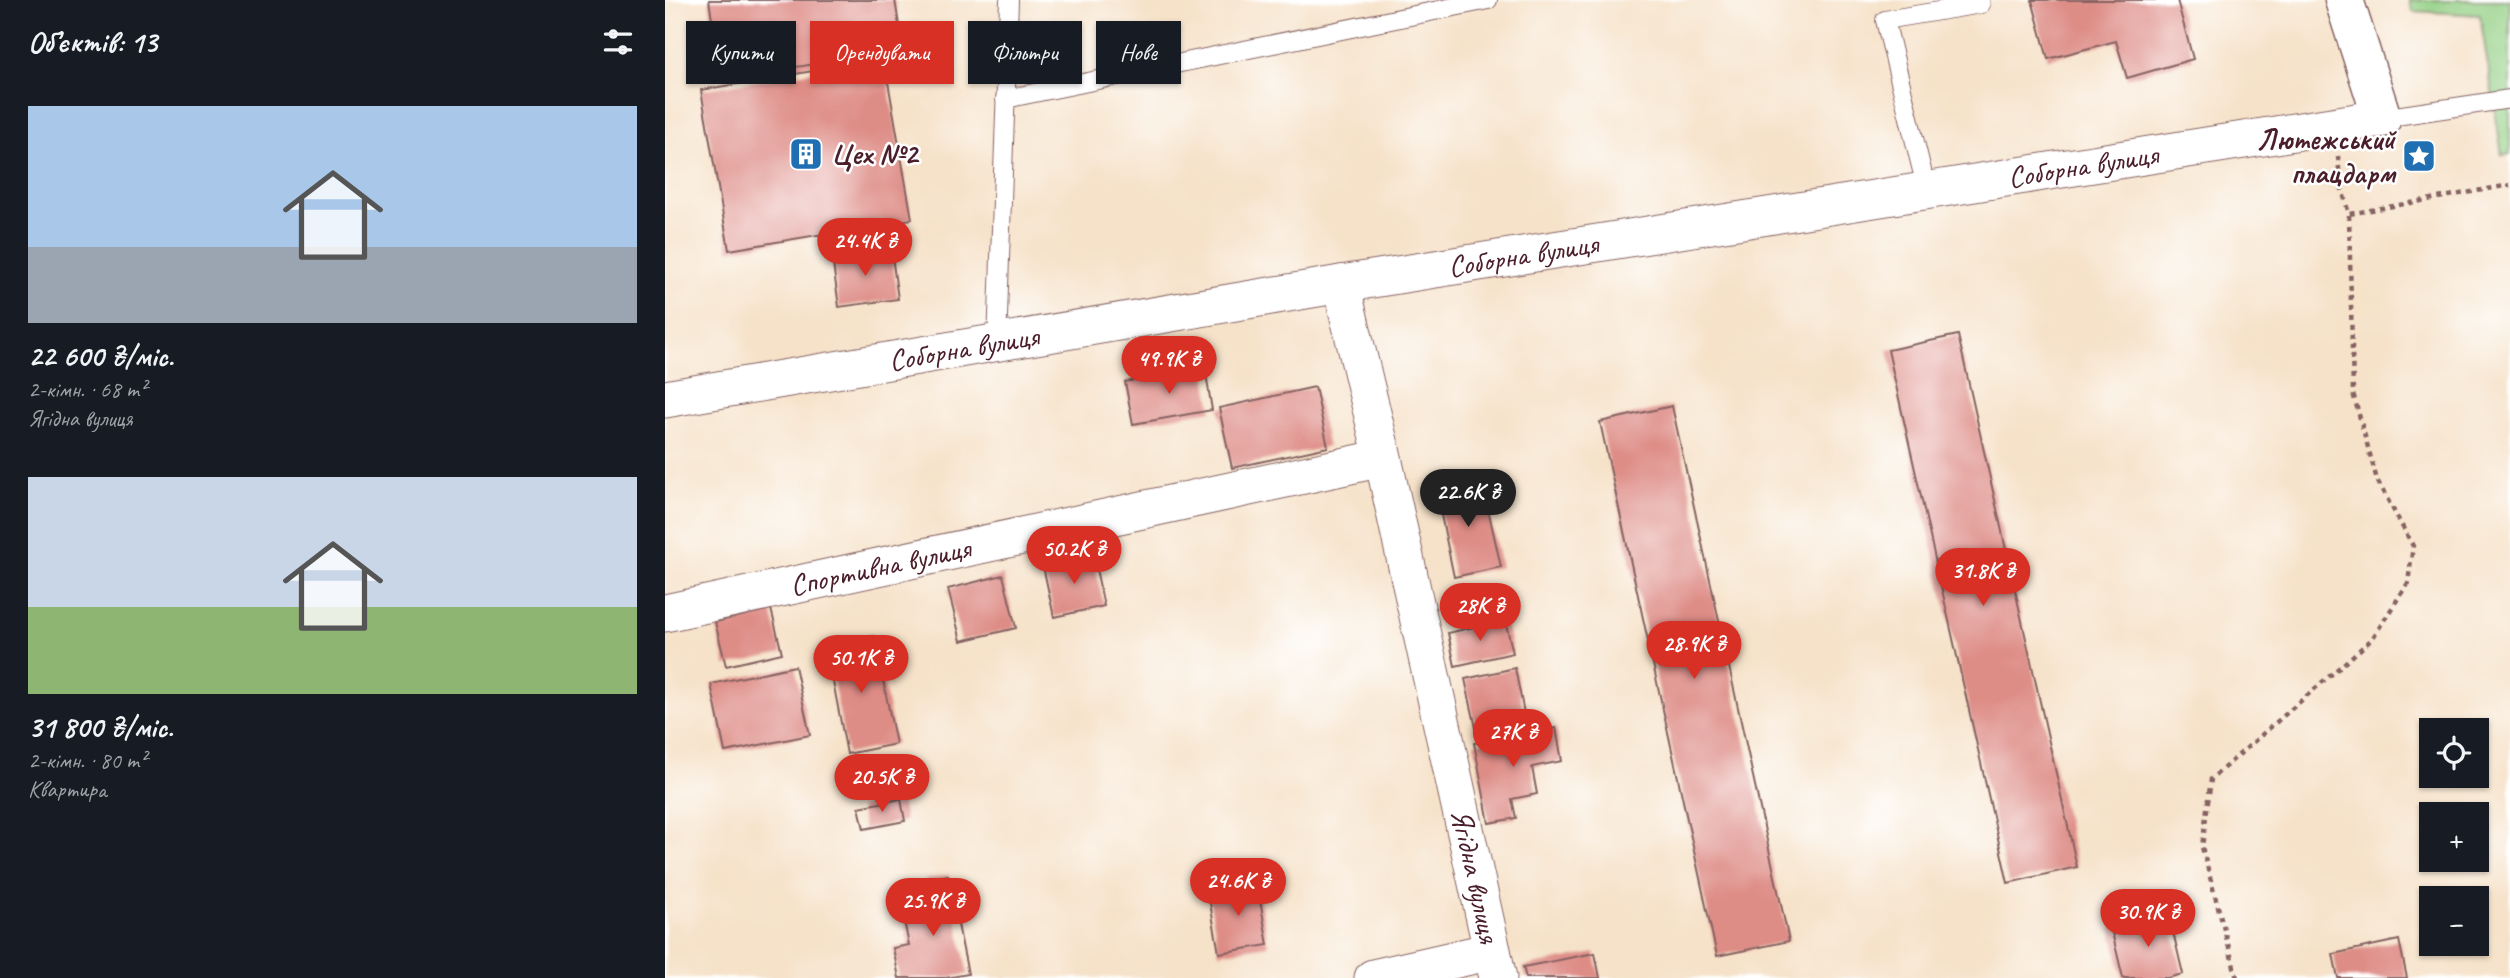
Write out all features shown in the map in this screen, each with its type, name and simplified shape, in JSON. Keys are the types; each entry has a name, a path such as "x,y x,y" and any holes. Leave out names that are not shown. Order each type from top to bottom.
{"street":[{"path":"2344,0 2382,118"},
{"name":"Соборна вулиця","path":"665,398 1342,284 2382,118"},
{"name":"Ягідна вулиця","path":"1342,284 1495,965"},
{"name":"Спортивна вулиця","path":"665,613 1383,458"},
{"path":"1373,978 1495,965"}],"lane":[{"path":"997,344 1009,0"},
{"path":"1005,99 1488,0"},
{"path":"1927,191 1885,20 1981,4"},
{"path":"2382,118 2510,99"}],"path":[{"path":"2237,978 2202,847 2211,779 2372,639 2408,583 2413,546 2377,480 2353,393 2349,214 2340,183 2336,124"},
{"path":"2349,214 2510,185"}],"green space":[{"path":"2409,0 2510,0 2510,154 2502,155 2480,15 2413,11"}],"building":[{"path":"709,0 895,0 898,21 810,21 810,65 796,67 796,21 712,21"},
{"path":"2032,0 2177,0 2193,59 2127,78 2116,41 2048,59"},
{"name":"Цех №2","path":"810,72 810,84 888,84 912,219 729,250 701,90 736,84 796,84 796,74"},
{"path":"891,249 898,299 839,307 832,257"},
{"path":"1958,335 2077,867 2008,883 1888,350"},
{"path":"1205,368 1212,410 1133,424 1125,382"},
{"path":"1315,387 1328,447 1232,468 1219,408"},
{"path":"1672,406 1789,941 1717,956 1600,422"},
{"path":"1482,482 1501,567 1454,577 1436,491"},
{"path":"1093,555 1104,606 1054,617 1043,566"},
{"path":"1003,575 1016,628 961,641 948,589"},
{"path":"771,609 782,653 726,666 715,622"},
{"path":"1505,620 1513,653 1455,666 1448,633"},
{"path":"874,636 896,744 847,754 826,645"},
{"path":"795,666 810,735 725,752 711,684"},
{"path":"1515,668 1525,718 1476,728 1465,679"},
{"path":"1556,728 1562,761 1532,767 1537,794 1512,799 1516,818 1489,823 1474,743"},
{"path":"901,799 905,821 864,829 859,807"},
{"path":"948,875 968,974 946,978 899,978 893,948 909,945 903,916 931,910 925,880"},
{"path":"1257,883 1268,945 1219,953 1208,892"},
{"path":"2169,915 2183,974 2167,978 2123,978 2111,928"},
{"path":"2399,940 2407,978 2338,978 2333,954"},
{"path":"1595,953 1600,978 1526,978 1523,967"}],"place":[{"name":"Цех №2","path":"806,154"},
{"name":"Лютежський плацдарм","path":"2419,156"}]}
